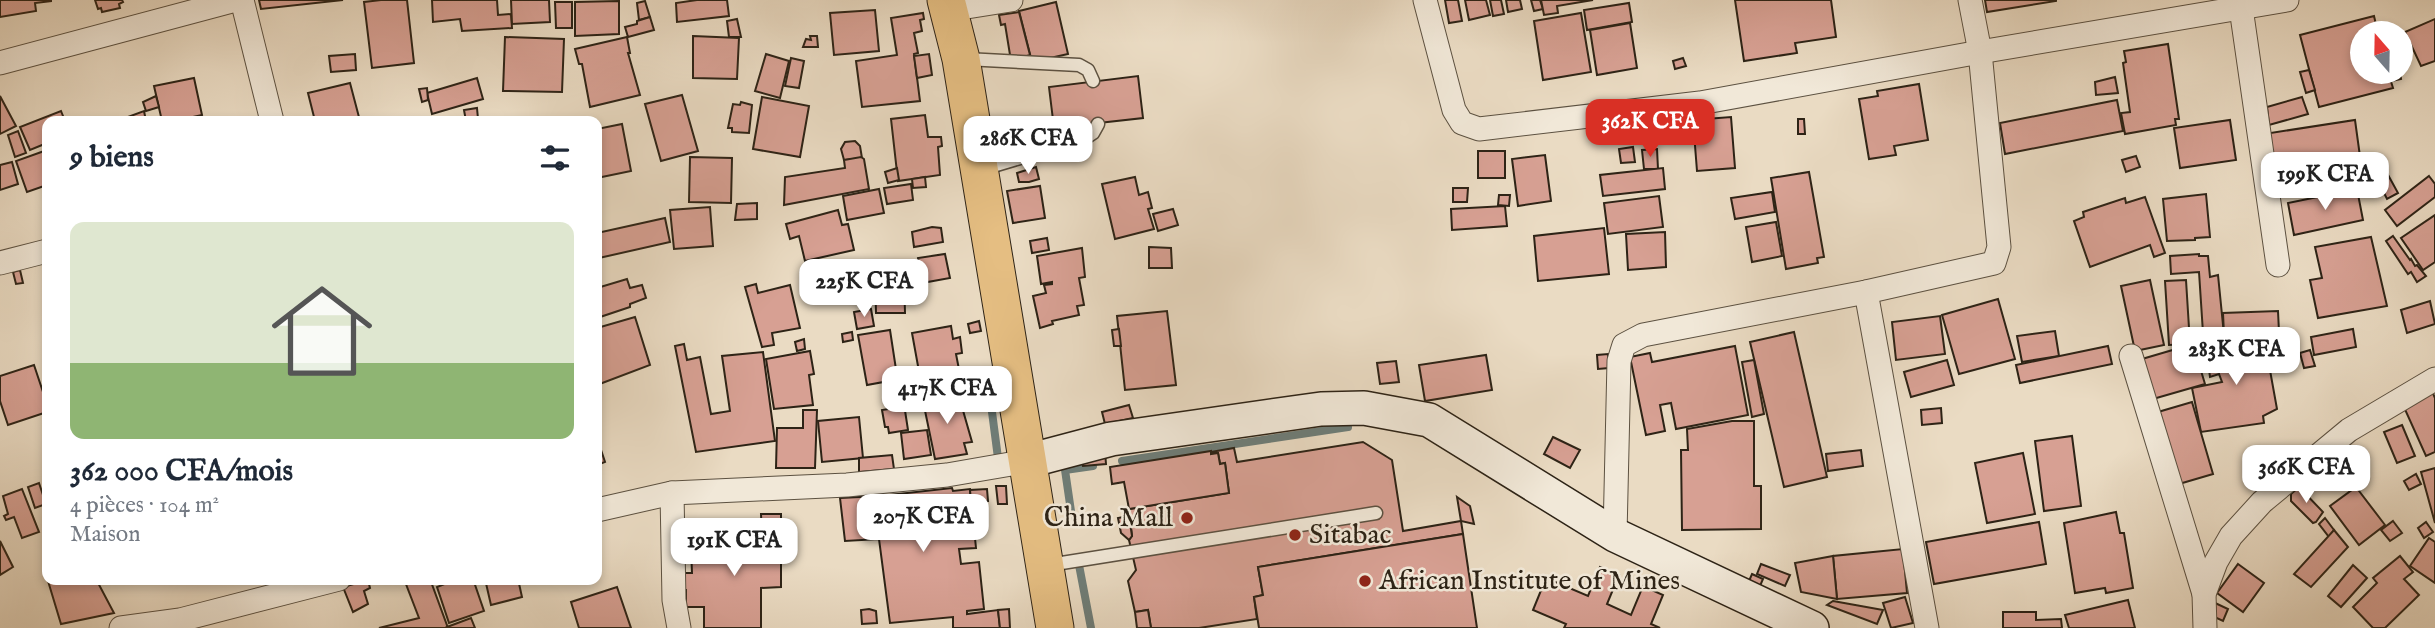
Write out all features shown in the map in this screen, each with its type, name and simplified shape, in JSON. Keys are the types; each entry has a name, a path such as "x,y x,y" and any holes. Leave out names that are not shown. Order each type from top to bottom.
{"main road":[{"path":"947,5 961,59 1055,628"}],"street":[{"path":"0,63 236,0"},
{"path":"242,0 271,116"},
{"path":"947,5 1011,0"},
{"path":"1425,0 1454,110 1462,123 1479,129 1700,103 2287,0"},
{"path":"1615,535 1619,361 1624,345 1643,335 1866,292 1994,263 1998,247 1980,52 1970,0"},
{"path":"2241,8 2278,265"},
{"path":"0,263 42,252"},
{"path":"1866,292 1927,628"},
{"path":"2132,356 2204,594 2205,628"},
{"path":"2204,594 2216,562 2231,536 2262,502 2349,430 2435,379"},
{"path":"602,509 672,493 847,485 947,475 1028,461 1111,439 1321,409 1364,408 1429,420 1615,535 1812,628"},
{"path":"672,493 674,600 679,628"},
{"path":"121,628 181,624 318,585"}],"lane":[{"path":"961,59 1079,65 1088,70 1093,81"},
{"path":"979,170 1084,139 1093,134 1098,124"},
{"path":"1045,565 1376,513"}],"building":[{"path":"0,0 51,1 35,3 36,11 0,17"},
{"path":"95,0 123,2 119,4 120,8 102,12"},
{"path":"259,0 343,0 261,9"},
{"path":"407,0 414,63 372,68 364,2"},
{"path":"432,0 497,0 498,15 511,14 512,28 462,31 460,19 433,22"},
{"path":"511,0 549,0 550,22 512,24"},
{"path":"727,0 729,16 677,22 676,3"},
{"path":"1445,0 1458,0 1462,21 1449,23"},
{"path":"1465,0 1486,0 1490,15 1469,20"},
{"path":"1490,0 1501,0 1504,14 1493,16"},
{"path":"1506,0 1520,0 1522,9 1508,12"},
{"path":"1531,0 1540,0 1543,9 1534,11"},
{"path":"1541,0 1593,0 1557,6 1558,13 1544,15"},
{"path":"1735,0 1831,0 1836,37 1795,43 1797,53 1744,61"},
{"path":"1985,0 2056,0 2056,1 1987,12"},
{"path":"619,1 619,34 575,36 575,2"},
{"path":"645,1 650,17 639,20 637,3"},
{"path":"555,2 572,2 572,28 556,28"},
{"path":"1056,2 1068,54 1032,62 1019,11"},
{"path":"1629,3 1632,22 1587,30 1584,10"},
{"path":"875,10 879,51 834,55 830,13"},
{"path":"1019,12 1030,55 1011,61 1005,24 1001,25 999,15"},
{"path":"923,13 924,19 920,20 922,31 914,33 918,53 914,54 920,101 862,107 856,61 897,55 891,18"},
{"path":"1581,13 1591,72 1543,80 1534,21"},
{"path":"2374,16 2375,21 2355,21"},
{"path":"650,17 654,30 628,37 625,27"},
{"path":"737,19 741,37 729,37 727,21"},
{"path":"2435,19 2435,61 2421,66 2413,49 2413,29"},
{"path":"2350,22 2350,84 2392,84 2393,88 2319,107 2300,35"},
{"path":"1630,23 1637,68 1597,75 1590,30"},
{"path":"693,36 739,38 737,79 693,78"},
{"path":"810,36 817,36 818,47 803,47 806,39 811,40"},
{"path":"505,37 564,39 562,92 503,91"},
{"path":"627,37 628,53 640,95 590,107 582,64 579,64 575,49"},
{"path":"2168,44 2179,119 2175,119 2176,125 2125,134 2121,113 2130,112 2123,63 2126,62 2124,51"},
{"path":"355,54 356,70 331,72 329,56"},
{"path":"766,54 789,61 780,98 755,91"},
{"path":"929,54 932,75 917,78 914,56"},
{"path":"791,58 804,61 799,88 785,86"},
{"path":"1683,58 1686,66 1675,69 1673,61"},
{"path":"2309,70 2315,90 2306,93 2300,72"},
{"path":"1138,76 1143,118 1054,128 1049,87"},
{"path":"2115,77 2118,93 2096,95 2095,82"},
{"path":"194,78 202,115 161,116 154,86"},
{"path":"477,78 483,99 432,114 427,93"},
{"path":"350,83 359,116 314,116 308,93"},
{"path":"1919,84 1928,140 1894,146 1896,155 1869,159 1859,99 1878,96 1877,91"},
{"path":"427,88 428,100 422,102 419,89"},
{"path":"682,95 698,151 661,161 645,104"},
{"path":"0,96 16,126 0,134"},
{"path":"156,96 159,107 146,111 143,102"},
{"path":"762,97 809,106 800,157 753,149"},
{"path":"2302,97 2308,114 2269,125 2267,107"},
{"path":"2117,100 2123,131 2005,154 2000,123"},
{"path":"741,102 752,105 749,133 732,132 732,128 728,128 733,104 740,105"},
{"path":"477,108 478,116 465,116 464,110"},
{"path":"61,111 63,116 48,116"},
{"path":"144,111 145,116 130,116"},
{"path":"925,115 928,137 941,137 942,146 938,147 940,175 898,181 891,119"},
{"path":"1731,117 1735,168 1697,171 1693,120"},
{"path":"42,118 42,145 30,150 20,127"},
{"path":"1798,119 1804,119 1805,134 1798,134"},
{"path":"1041,120 1044,138 1030,141 1026,122"},
{"path":"2230,120 2236,160 2180,168 2174,128"},
{"path":"2355,120 2362,171 2271,184 2264,134"},
{"path":"622,124 631,171 602,177 602,128"},
{"path":"18,131 26,153 15,157 8,135"},
{"path":"855,141 860,146 862,158 844,160 841,149 845,142"},
{"path":"1633,147 1635,162 1621,163 1619,149"},
{"path":"1657,149 1658,169 1644,169 1642,150"},
{"path":"1478,151 1505,151 1505,178 1478,178"},
{"path":"42,152 42,187 27,192 16,161"},
{"path":"1545,155 1551,201 1518,206 1512,159"},
{"path":"2136,156 2140,167 2126,172 2122,160"},
{"path":"690,157 732,158 731,203 689,202"},
{"path":"861,157 864,159 869,189 784,205 785,177 845,168 844,160"},
{"path":"12,162 18,184 0,190 0,165"},
{"path":"1036,167 1039,179 1019,182 1017,173"},
{"path":"897,168 899,180 888,183 885,172"},
{"path":"1663,168 1665,189 1603,196 1600,175"},
{"path":"1809,172 1824,257 1817,258 1818,263 1786,269 1771,178"},
{"path":"2387,173 2398,193 2387,199 2377,179"},
{"path":"2429,176 2435,184 2435,197 2397,226 2385,210"},
{"path":"925,177 926,187 913,188 912,179"},
{"path":"1135,177 1139,195 1148,192 1152,208 1148,209 1154,229 1115,239 1102,184"},
{"path":"911,184 913,200 887,204 884,188"},
{"path":"1040,186 1045,218 1013,223 1007,191"},
{"path":"1453,188 1468,188 1467,202 1453,202"},
{"path":"879,189 884,213 847,220 843,196"},
{"path":"2357,189 2363,220 2294,235 2288,203"},
{"path":"1772,192 1775,212 1735,219 1731,198"},
{"path":"2206,194 2210,237 2167,241 2163,199"},
{"path":"1499,195 1510,195 1509,206 1498,205"},
{"path":"1659,196 1663,227 1608,234 1604,203"},
{"path":"2145,197 2165,253 2154,257 2150,245 2090,267 2074,221 2084,217 2083,212 2125,198 2126,203"},
{"path":"757,203 757,219 735,220 737,204"},
{"path":"1505,206 1507,226 1452,230 1451,209"},
{"path":"710,207 713,246 674,249 670,210"},
{"path":"1173,209 1178,225 1158,231 1153,214"},
{"path":"838,210 842,225 848,224 854,250 805,261 799,236 790,239 786,224"},
{"path":"2435,215 2435,262 2423,270 2401,238"},
{"path":"665,218 670,242 602,257 602,232"},
{"path":"1776,222 1782,256 1752,262 1746,227"},
{"path":"932,227 941,228 943,242 914,247 912,232"},
{"path":"1604,228 1609,274 1538,281 1534,236"},
{"path":"1665,232 1666,267 1628,270 1626,234"},
{"path":"2393,236 2410,260 2426,276 2417,282 2411,272 2408,274 2386,241"},
{"path":"2371,237 2387,306 2318,318 2310,280 2322,278 2315,247"},
{"path":"1047,238 1049,250 1032,253 1030,241"},
{"path":"1149,247 1171,248 1172,268 1149,268"},
{"path":"1082,248 1085,277 1079,278 1084,305 1077,306 1079,315 1052,321 1053,324 1040,328 1033,296 1046,293 1044,285 1052,282 1041,284 1037,256"},
{"path":"945,254 950,278 922,283 918,258"},
{"path":"2170,256 2208,256 2210,277 2218,275 2224,335 2217,335 2219,346 2204,348 2199,272 2171,274"},
{"path":"830,265 833,277 804,285 801,274"},
{"path":"20,270 23,283 16,284 13,272"},
{"path":"904,275 905,313 876,313 875,276"},
{"path":"627,279 630,288 642,285 646,298 630,304 630,307 602,316 602,286"},
{"path":"2150,280 2164,345 2135,351 2121,286"},
{"path":"2186,280 2190,344 2169,345 2165,281"},
{"path":"756,284 758,293 790,285 800,328 772,333 774,345 762,347 745,287"},
{"path":"1998,299 2015,359 1959,374 1942,315"},
{"path":"2430,301 2435,324 2407,333 2401,310"},
{"path":"871,309 874,326 857,329 854,312"},
{"path":"1167,311 1176,385 1125,390 1117,316"},
{"path":"2278,311 2279,332 2224,335 2223,313"},
{"path":"1940,316 1945,354 1896,360 1892,322"},
{"path":"635,317 650,365 602,383 602,327"},
{"path":"979,321 981,331 970,333 968,324"},
{"path":"951,326 953,339 960,337 962,353 956,354 963,390 924,399 912,333"},
{"path":"1119,329 1121,346 1114,346 1112,330"},
{"path":"2353,329 2356,347 2314,355 2311,337"},
{"path":"890,330 897,376 905,375 910,399 893,402 889,381 867,385 858,335"},
{"path":"2055,331 2059,356 2022,362 2017,336"},
{"path":"852,332 853,340 843,342 842,334"},
{"path":"1794,332 1827,477 1784,487 1750,342"},
{"path":"2264,337 2277,409 2263,416 2264,423 2201,432 2192,388 2222,382 2219,374 2210,377 2206,347"},
{"path":"804,339 805,349 797,351 795,342"},
{"path":"684,344 687,360 700,357 711,414 730,411 722,356 763,352 775,441 696,452 675,346"},
{"path":"2193,344 2205,384 2153,399 2142,359"},
{"path":"1735,346 1748,415 1676,429 1671,403 1660,405 1665,431 1646,435 1630,357 1650,353 1652,362"},
{"path":"2108,346 2112,364 2020,383 2016,365"},
{"path":"2310,350 2315,366 2304,368 2300,353"},
{"path":"810,351 814,374 809,375 813,405 774,409 766,359"},
{"path":"1608,354 1609,368 1598,369 1597,355"},
{"path":"1486,355 1492,390 1425,401 1419,365"},
{"path":"1754,360 1764,414 1752,417 1742,362"},
{"path":"1947,360 1954,385 1911,397 1904,372"},
{"path":"1396,361 1399,382 1380,384 1377,363"},
{"path":"34,365 42,389 42,414 8,425 0,401 0,376"},
{"path":"982,378 984,387 975,390 972,380"},
{"path":"2432,391 2435,398 2435,452 2426,456 2403,405"},
{"path":"958,393 972,442 964,443 967,454 935,459 923,401"},
{"path":"2192,402 2213,474 2179,484 2158,412"},
{"path":"904,404 908,430 889,433 882,410 889,409 888,406"},
{"path":"1129,405 1133,418 1105,424 1102,412"},
{"path":"1941,408 1942,423 1922,425 1921,410"},
{"path":"803,410 817,410 815,468 776,468 777,428 803,428"},
{"path":"859,417 863,458 822,462 818,421"},
{"path":"1732,421 1754,421 1754,486 1761,486 1761,529 1682,530 1681,450 1688,450 1687,429"},
{"path":"2402,425 2415,456 2397,463 2384,432"},
{"path":"927,430 931,455 904,459 901,433"},
{"path":"2072,436 2081,506 2044,511 2035,441"},
{"path":"1553,437 1580,450 1570,468 1544,454"},
{"name":"Sitabac","path":"1363,442 1392,460 1403,531 1461,521 1463,534 1258,567 1263,595 1254,597 1257,619 1199,628 1151,628 1148,610 1135,612 1128,581 1136,570 1129,540 1132,536 1129,509 1229,493 1225,463 1220,464 1218,453 1211,452 1234,448 1237,462"},
{"path":"1861,450 1863,466 1828,471 1826,454"},
{"path":"1105,451 1106,464 1083,466 1082,458"},
{"path":"1211,451 1211,454 1218,453 1220,464 1225,463 1229,493 1129,509 1124,482 1112,484 1110,467"},
{"path":"2023,453 2035,514 1987,523 1975,463"},
{"path":"892,455 894,469 859,472 859,458"},
{"path":"2435,468 2435,523 2421,472"},
{"path":"2416,474 2421,484 2409,490 2404,481"},
{"path":"39,483 42,505 35,508 28,487"},
{"path":"996,486 1006,486 1007,504 998,504"},
{"path":"2299,487 2323,512 2316,522 2313,523 2291,501 2291,494"},
{"path":"2356,487 2385,525 2359,545 2330,506"},
{"path":"952,488 953,491 970,489 976,548 959,549 961,564 979,562 984,609 967,611 967,614 998,610 1000,628 953,628 953,617 890,623 879,539 845,541 840,498"},
{"path":"22,489 39,532 22,538 14,517 6,520 4,516 8,514 3,496"},
{"path":"987,489 988,501 971,502 970,490"},
{"path":"1457,497 1470,506 1474,524 1461,521"},
{"path":"2116,512 2120,533 2124,533 2133,588 2106,593 2105,588 2075,593 2064,523"},
{"path":"761,514 781,514 781,537 767,538 767,545 781,545 781,587 761,588 761,628 704,628 704,607 686,607 686,590 678,590 678,573 692,573 691,548 726,546 725,539 762,537"},
{"path":"1129,516 1132,536 1129,540 1121,533 1118,518"},
{"path":"2325,518 2334,530 2329,537 2319,524"},
{"path":"2393,521 2402,533 2390,541 2381,530"},
{"path":"2039,522 2046,564 1934,584 1926,542"},
{"path":"2426,522 2433,532 2424,538 2418,528"},
{"path":"2334,530 2348,547 2311,587 2294,574"},
{"name":"African Institute of Mines","path":"1463,534 1477,628 1259,628 1254,597 1263,595 1258,567"},
{"path":"2429,538 2435,542 2435,583 2410,566"},
{"path":"0,541 13,567 0,575"},
{"path":"1903,549 1907,593 1837,599 1833,556"},
{"path":"1833,556 1837,599 1801,592 1795,563"},
{"path":"2400,556 2413,572 2404,579 2419,595 2385,628 2373,628 2353,607 2377,583 2373,578"},
{"path":"1761,564 1790,575 1785,586 1757,574"},
{"path":"2238,564 2264,583 2243,612 2217,593"},
{"path":"2353,565 2367,578 2341,607 2328,596"},
{"path":"1600,567 1619,575 1607,604 1631,615 1643,586 1663,595 1651,624 1660,628 1564,628 1566,624 1533,610 1546,578 1588,596"},
{"path":"1752,574 1763,579 1760,586 1749,581"},
{"path":"49,585 99,585 114,613 61,624"},
{"path":"369,585 370,588 364,591 368,604 353,612 343,587"},
{"path":"406,585 432,585 448,628 379,628 419,618"},
{"path":"475,585 484,611 449,623 437,587"},
{"path":"486,585 519,585 522,597 491,605"},
{"path":"617,587 631,628 579,628 571,602"},
{"path":"1905,597 1913,623 1891,628 1883,603"},
{"path":"2128,600 2135,628 2069,628 2065,615"},
{"path":"1833,601 1883,610 1877,624 1827,605"},
{"path":"2213,602 2228,609 2223,621 2208,614"},
{"path":"1009,609 1010,628 1000,628 998,610"},
{"path":"861,610 876,611 877,623 862,624"},
{"path":"1148,610 1151,628 1137,628 1135,612"},
{"path":"2003,612 2036,612 2036,620 2061,619 2062,628 2003,628"},
{"path":"471,618 475,628 447,627"}],"waterway":[{"path":"989,389 998,458"},
{"path":"1122,461 1348,427"},
{"path":"1072,518 1065,470 1093,466"},
{"path":"1079,565 1091,628"}],"place":[{"name":"China Mall","path":"1187,518"},
{"name":"Sitabac","path":"1295,535"},
{"name":"African Institute of Mines","path":"1365,581"}]}
